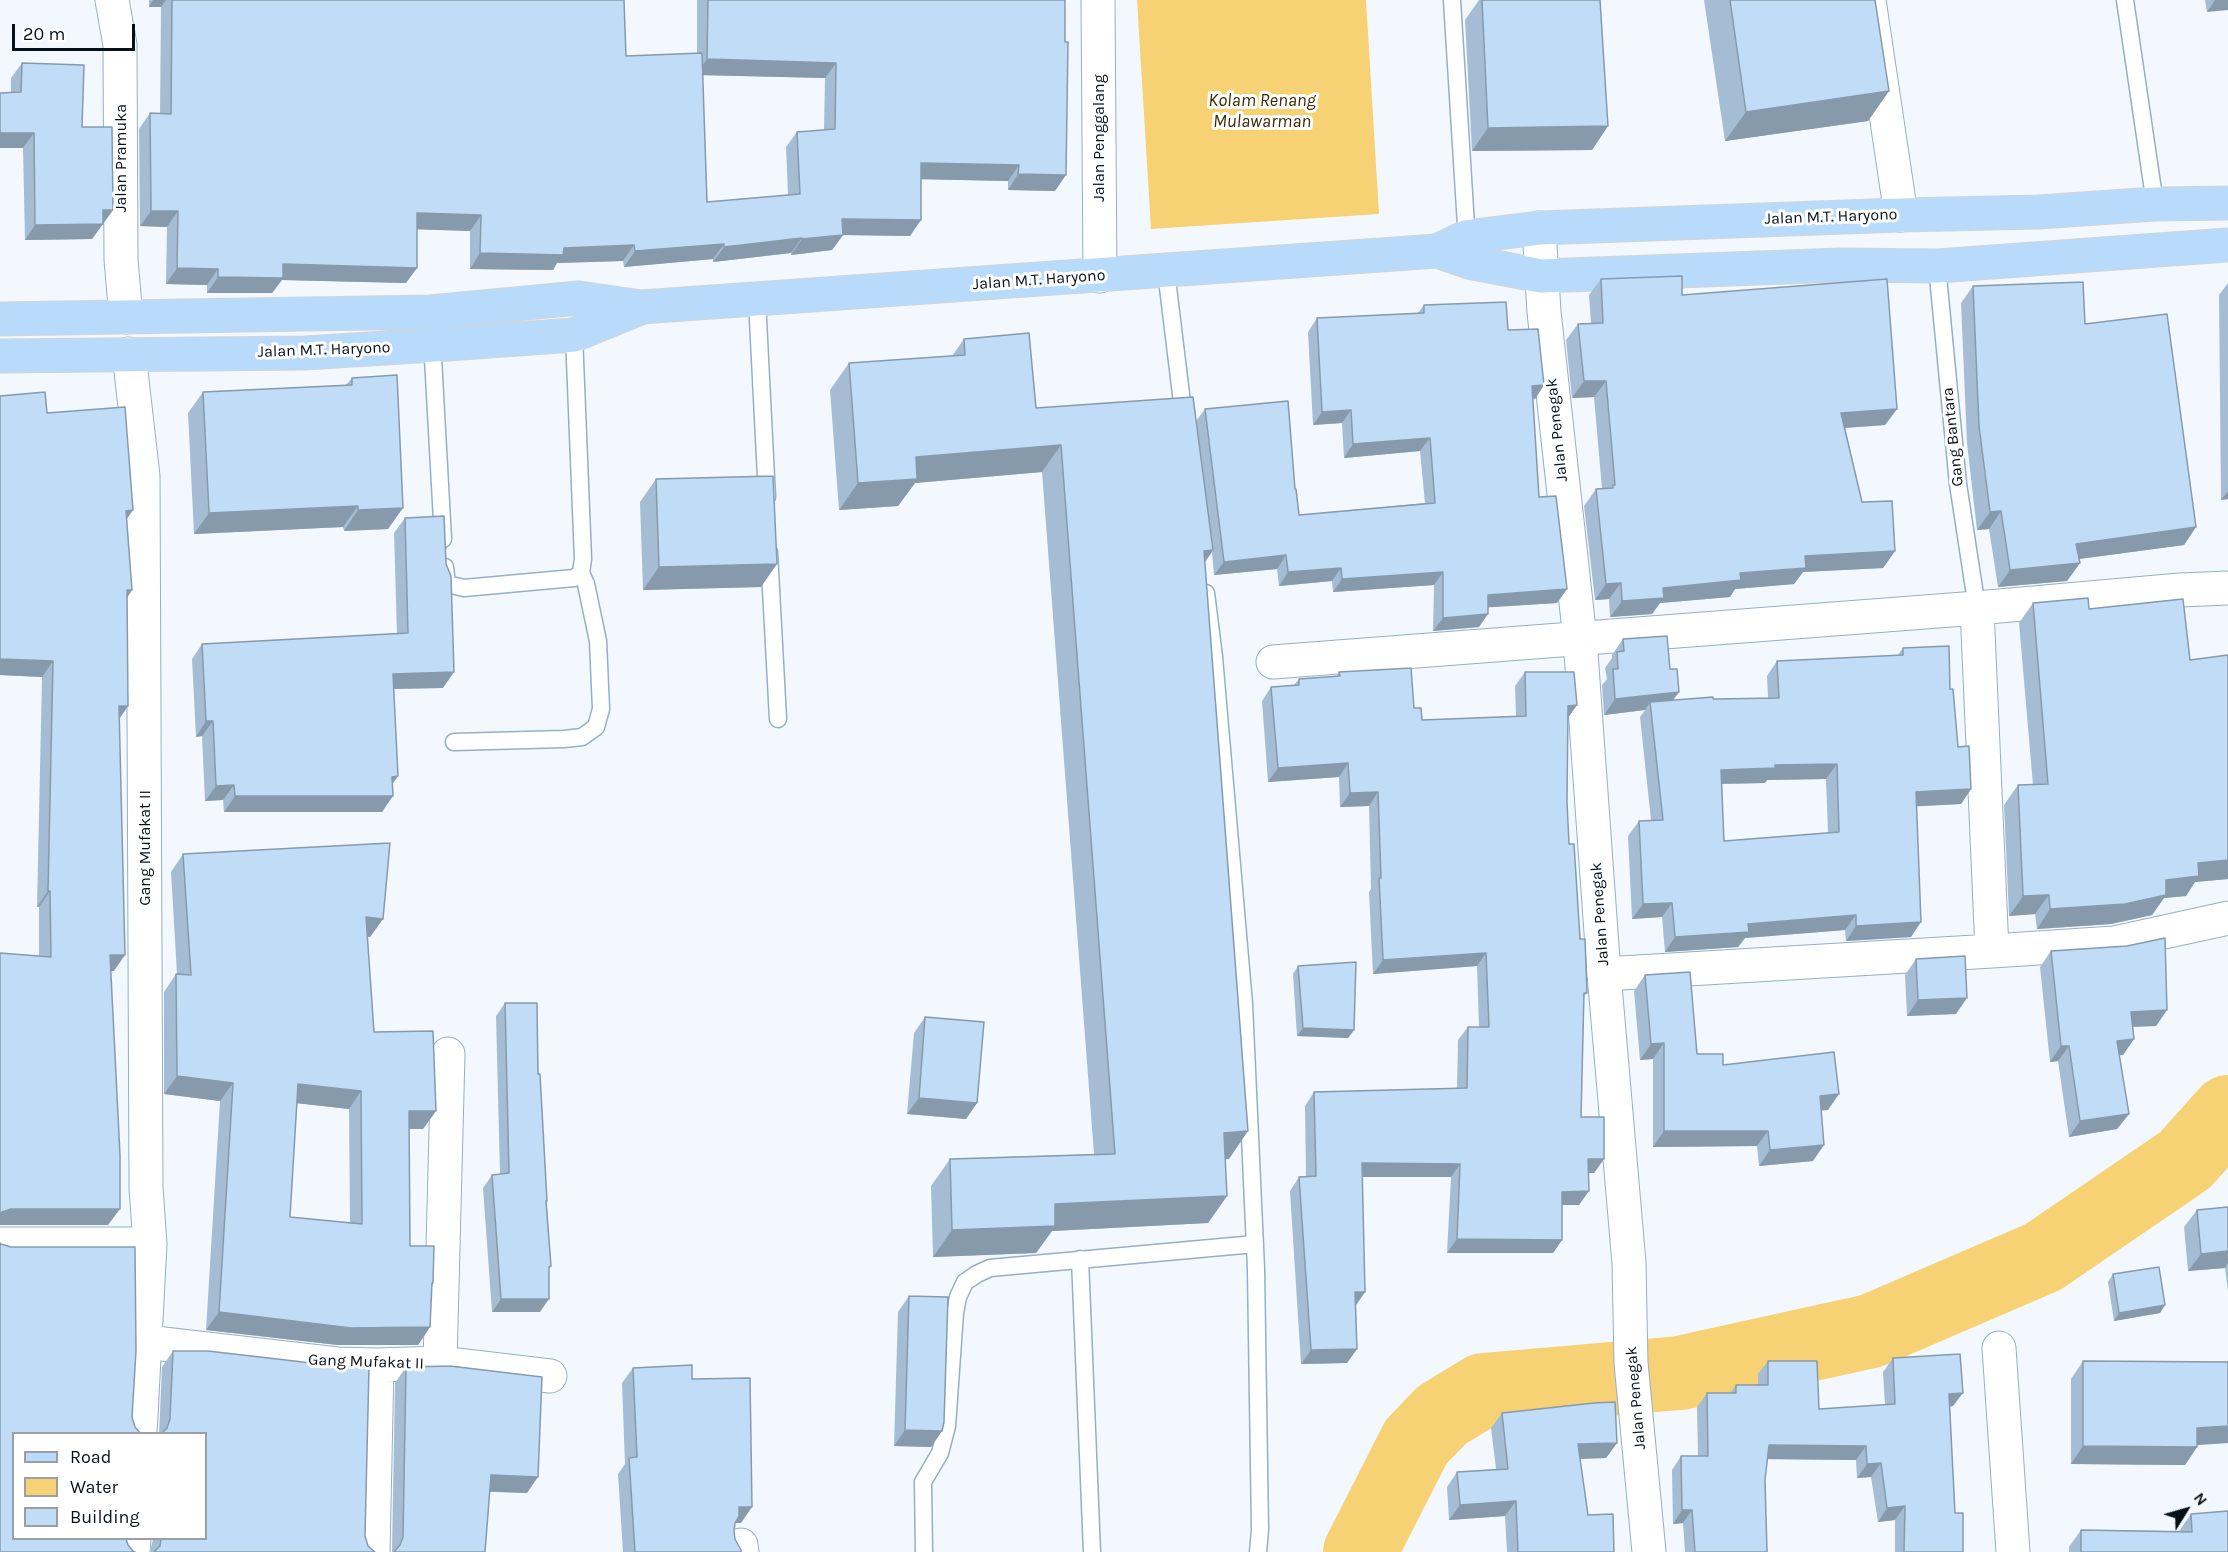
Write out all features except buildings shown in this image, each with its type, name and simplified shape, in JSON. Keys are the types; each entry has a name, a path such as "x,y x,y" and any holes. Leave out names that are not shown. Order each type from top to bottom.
{"main road":[{"name":"Jalan M.T. Haryono","path":"0,319 430,312 579,298 641,307 1468,249 1539,228 1908,214 2039,212 2155,204 2228,203"},
{"name":"Jalan M.T. Haryono","path":"1468,249 1541,276 1841,265 1936,266 2228,245"},
{"name":"Jalan M.T. Haryono","path":"0,356 305,353 433,345 574,334 641,307"}],"street":[{"name":"Jalan Pramuka","path":"112,0 120,45 121,260 126,317"},
{"name":"Jalan Penggalang","path":"1098,0 1100,276"},
{"path":"1869,0 1908,214"},
{"name":"Jalan Penegak","path":"1539,228 1541,276 1580,639 1604,974 1629,1263 1631,1363 1649,1552"},
{"name":"Gang Mufakat II","path":"129,354 143,476 146,1176 150,1244 140,1432"},
{"path":"1273,662 2228,588"},
{"path":"1977,608 1992,951"},
{"path":"1604,974 2114,943 2228,918"},
{"path":"440,1363 448,1054"},
{"path":"0,1244 150,1244"},
{"name":"Gang Mufakat II","path":"146,1342 337,1364 440,1363 550,1376"},
{"path":"1999,1348 2013,1552"},
{"path":"373,1552 376,1365"}],"lane":[{"path":"1452,0 1468,249"},
{"path":"1883,0 1908,214"},
{"path":"2125,0 2155,204"},
{"name":"Gang Bantara","path":"1936,266 1958,484 1977,608"},
{"path":"1166,271 1186,435"},
{"path":"757,300 767,510"},
{"path":"430,312 447,584 464,588 574,578 581,573"},
{"path":"454,742 564,739 587,735 596,727 601,709 598,641 586,584 581,573 583,559 574,334"},
{"path":"768,533 778,719"},
{"path":"1204,575 1214,657 1244,1004 1255,1244 1260,1530 1258,1552"},
{"path":"924,1552 923,1482 940,1453 947,1426 955,1313 958,1297 965,1282 990,1268 1255,1244"},
{"path":"1080,1259 1092,1552"}],"water":[{"name":"Kolam Renang Mulawarman","path":"1137,0 1366,0 1379,214 1151,229"}],"waterway":[{"path":"1360,1552 1416,1442 1442,1415 1483,1390 1680,1373 1871,1331 2043,1257 2185,1160 2228,1112"}]}
